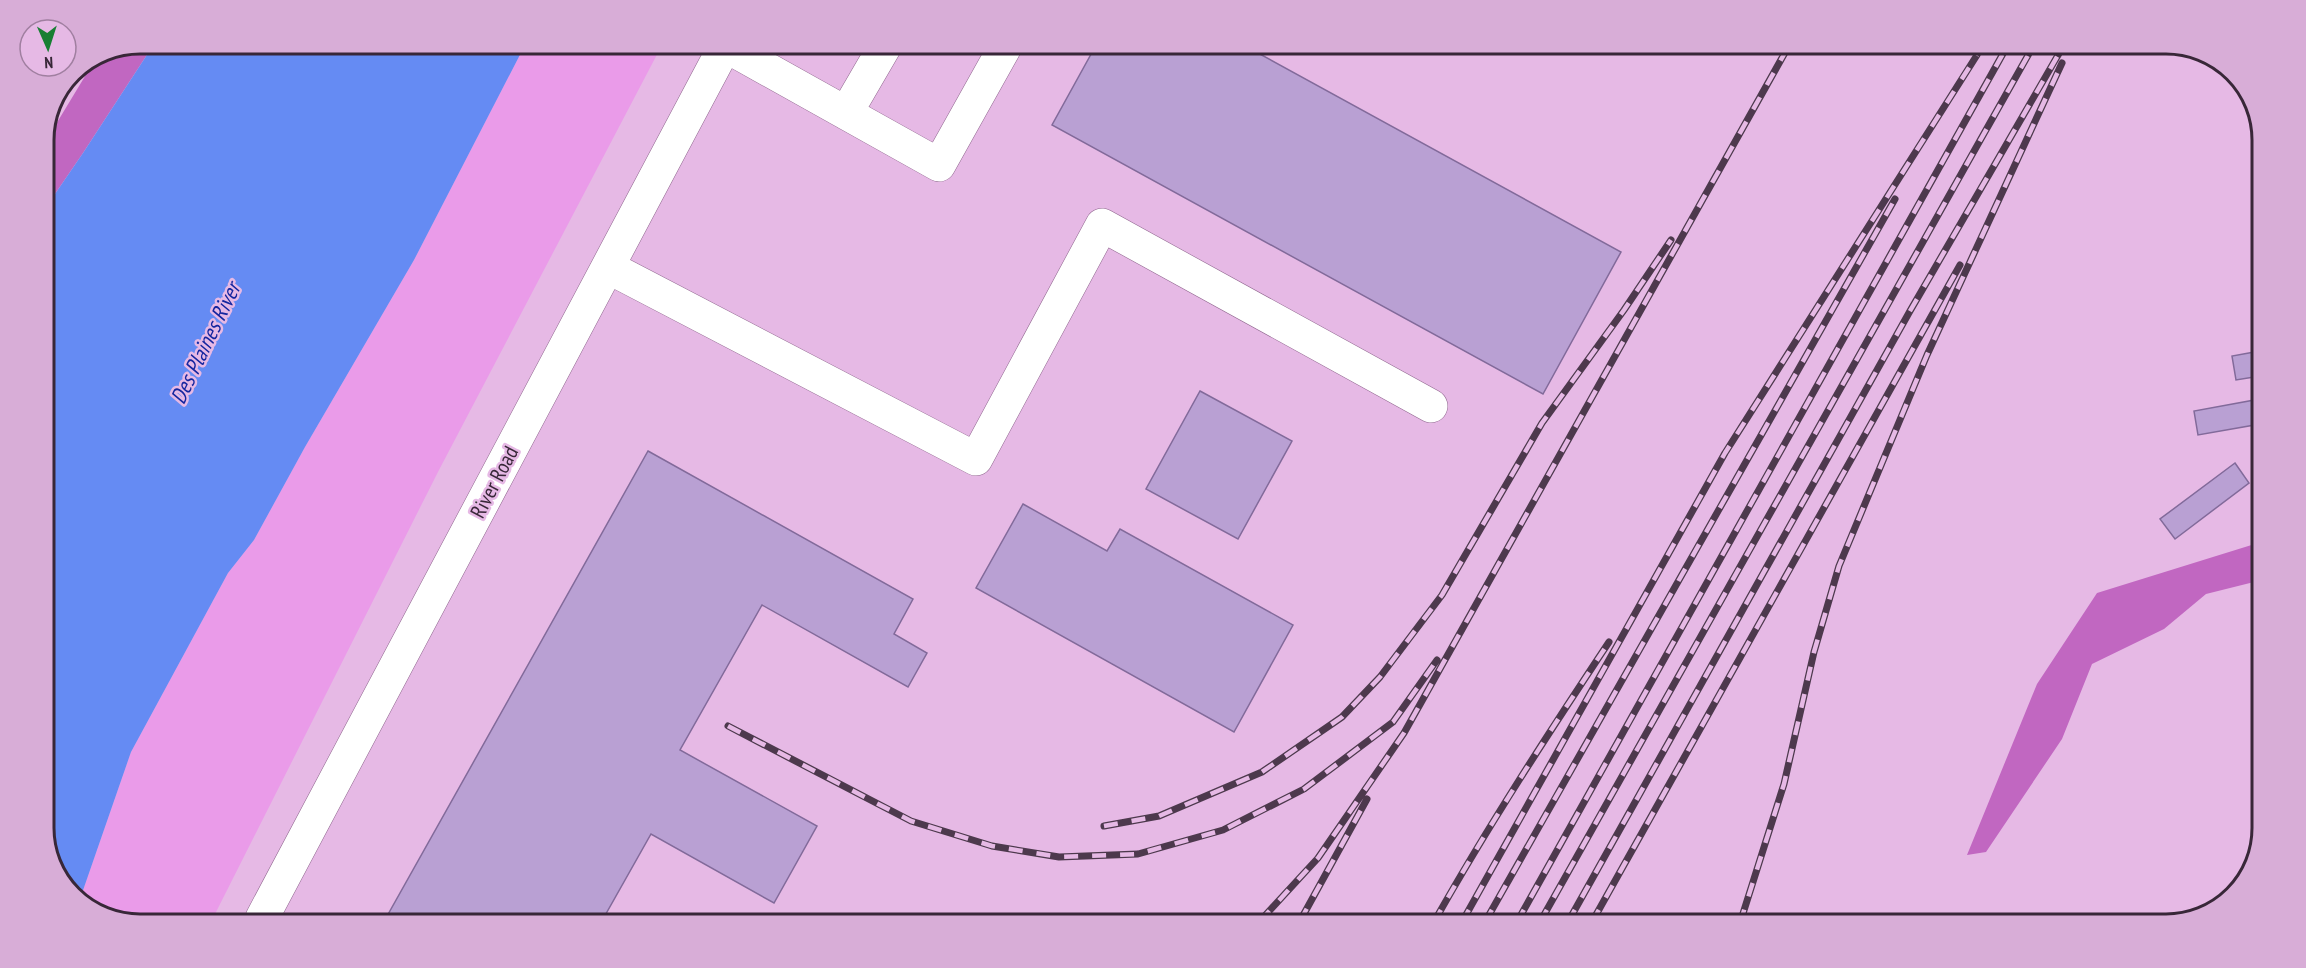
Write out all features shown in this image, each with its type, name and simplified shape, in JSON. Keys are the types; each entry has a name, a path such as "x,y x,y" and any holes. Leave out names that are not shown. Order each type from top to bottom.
{"street":[{"name":"River Road","path":"264,914 721,54"},
{"path":"739,54 939,165 1001,54"},
{"path":"846,113 880,54"},
{"path":"608,267 976,459 1102,225 1431,406"}],"shaded area":[{"path":"147,54 54,195 56,125 87,72 112,59"},
{"path":"520,54 657,54 439,470 215,914 140,914 107,907 83,892 131,752 228,573 254,540 305,447 414,260"},
{"path":"2252,545 2252,582 2206,594 2164,629 2092,664 2062,739 1986,852 1967,855 2037,684 2097,593"}],"water":[{"name":"Des Plaines River","path":"147,54 520,54 414,260 305,447 254,540 228,573 131,752 83,892 68,876 63,866 54,834 54,195"}],"building":[{"path":"1091,54 1260,54 1621,252 1543,394 1052,125"},
{"path":"2252,352 2252,377 2236,380 2232,356"},
{"path":"1200,391 1292,441 1238,539 1146,489"},
{"path":"2252,400 2252,425 2198,435 2194,411"},
{"path":"648,451 913,599 894,634 927,653 908,687 762,605 680,750 817,826 774,903 651,834 606,914 388,914"},
{"path":"2235,463 2249,483 2175,539 2160,519"},
{"path":"1023,504 1107,551 1120,529 1293,625 1234,732 976,588"}],"railway":[{"path":"1266,914 1318,858 1404,733 1784,54"},
{"path":"1521,914 2003,54"},
{"path":"1545,914 2029,54"},
{"path":"1572,914 1910,311 2059,54"},
{"path":"1466,914 1725,453 1977,55"},
{"path":"1743,914 1784,784 1814,652 1839,566 1927,355 2062,63"},
{"path":"1490,914 1895,199"},
{"path":"1104,826 1159,816 1262,772 1342,717 1380,677 1442,595 1542,423 1624,310 1671,240"},
{"path":"1596,914 1960,265"},
{"path":"1439,914 1519,780 1609,642"},
{"path":"728,726 911,821 992,846 1059,857 1138,854 1223,830 1304,789 1393,722 1437,660"},
{"path":"1304,914 1367,799"}]}
